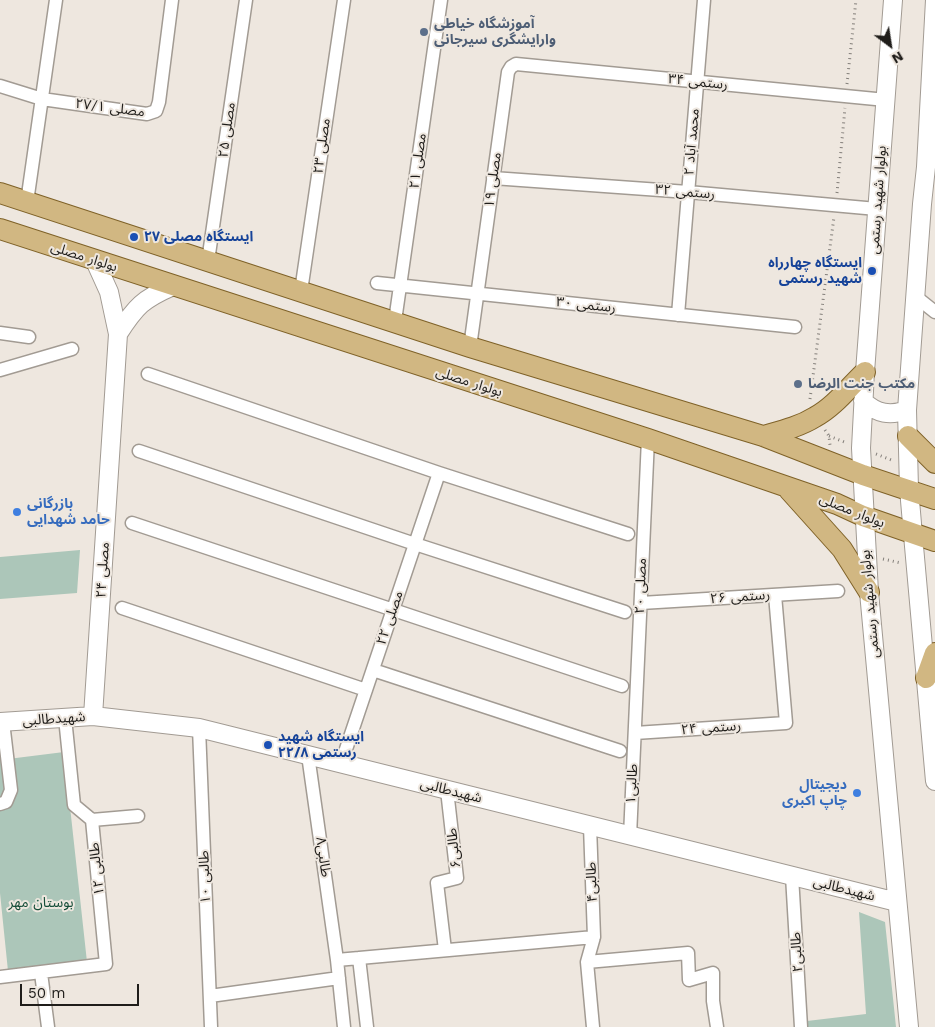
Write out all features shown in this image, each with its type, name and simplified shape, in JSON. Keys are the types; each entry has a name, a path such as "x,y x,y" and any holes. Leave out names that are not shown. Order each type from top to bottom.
{"main road":[{"name":"بولوار شهید رستمی","path":"893,0 860,448 869,592 909,1027"},
{"path":"935,0 931,168 922,204 907,410 912,535 935,781"},
{"path":"0,193 470,347 763,436 863,475 935,499"},
{"name":"بولوار مصلی","path":"0,229 648,439 837,504 863,516 935,542"},
{"path":"95,260 110,292 118,334"},
{"path":"118,334 132,312 151,296 173,286"},
{"name":"مصلی ۲۴","path":"93,716 118,334"},
{"path":"763,436 790,429 816,417 833,404 865,372"},
{"path":"863,401 870,408 888,414 907,410"},
{"path":"908,436 935,463"},
{"path":"786,486 842,549 869,592"},
{"path":"926,678 935,653"},
{"name":"شهیدطالبی","path":"2,722 93,716 198,728 897,902"}],"street":[{"path":"27,202 56,0"},
{"name":"مصلی ۲۷/۱","path":"42,99 148,114 156,110 159,102 172,0"},
{"name":"مصلی ۲۵","path":"208,261 246,0"},
{"name":"مصلی ۲۳","path":"301,292 344,0"},
{"name":"مصلی ۲۱","path":"395,321 441,0"},
{"name":"محمد آباد ۲","path":"678,314 704,0"},
{"name":"رستمی ۳۴","path":"511,67 516,64 886,100"},
{"name":"مصلی ۱۹","path":"470,347 492,178 508,72 511,67"},
{"path":"0,86 42,99"},
{"name":"رستمی ۳۲","path":"492,178 688,192 877,209"},
{"name":"رستمی ۳۰","path":"378,283 795,327"},
{"path":"915,296 935,312"},
{"path":"0,333 29,337"},
{"path":"0,370 72,349"},
{"path":"148,374 439,473 628,534"},
{"name":"مصلی ۲۰","path":"635,733 648,439"},
{"path":"139,451 625,612"},
{"name":"مصلی ۲۲","path":"341,764 439,473"},
{"path":"132,523 622,686"},
{"name":"رستمی ۲۶","path":"641,604 838,591"},
{"name":"رستمی ۲۴","path":"635,733 786,724 775,595"},
{"path":"122,608 366,690"},
{"path":"373,670 620,752"},
{"path":"64,718 74,805 92,820 138,816"},
{"path":"0,804 6,802 11,790 2,722"},
{"name":"طالبی ۱۰","path":"198,728 211,1027"},
{"name":"طالبی۱","path":"630,836 635,733"},
{"name":"طالبی۸","path":"308,755 337,960 344,1027"},
{"name":"طالبی۶","path":"445,950 437,883 457,878 447,790"},
{"name":"طالبی ۱۲","path":"42,973 106,964 92,820"},
{"name":"طالبی۴","path":"586,962 594,937 590,826"},
{"name":"طالبی۲","path":"792,876 801,1027"},
{"path":"337,960 594,937"},
{"path":"592,1027 586,962 688,953 689,980 713,973 717,1027"},
{"path":"360,958 367,1027"},
{"path":"0,977 42,973 48,1027"},
{"path":"210,996 339,978"}],"path":[{"path":"856,0 836,206 809,407 829,436 909,467"}],"green space":[{"path":"80,550 77,593 0,599 0,557"},
{"name":"بوستان مهر","path":"64,752 87,962 8,971 0,893 0,760"},
{"path":"859,912 885,922 896,1027 807,1027 807,1021 866,1014"}],"place":[{"name":"آموزشگاه خیاطی وارایشگری سیرجانی","path":"424,32"},
{"name":"ایستگاه مصلی ۲۷","path":"134,237"},
{"name":"ایستگاه چهارراه شهید رستمی","path":"872,271"},
{"name":"مكتب جنت الرضا","path":"798,384"},
{"name":"بازرگانی حامد شهدایی","path":"17,512"},
{"name":"ایستگاه شهید رستمی ۲۲/۸","path":"268,745"},
{"name":"دیجیتال چاپ اکبری","path":"857,793"}]}
